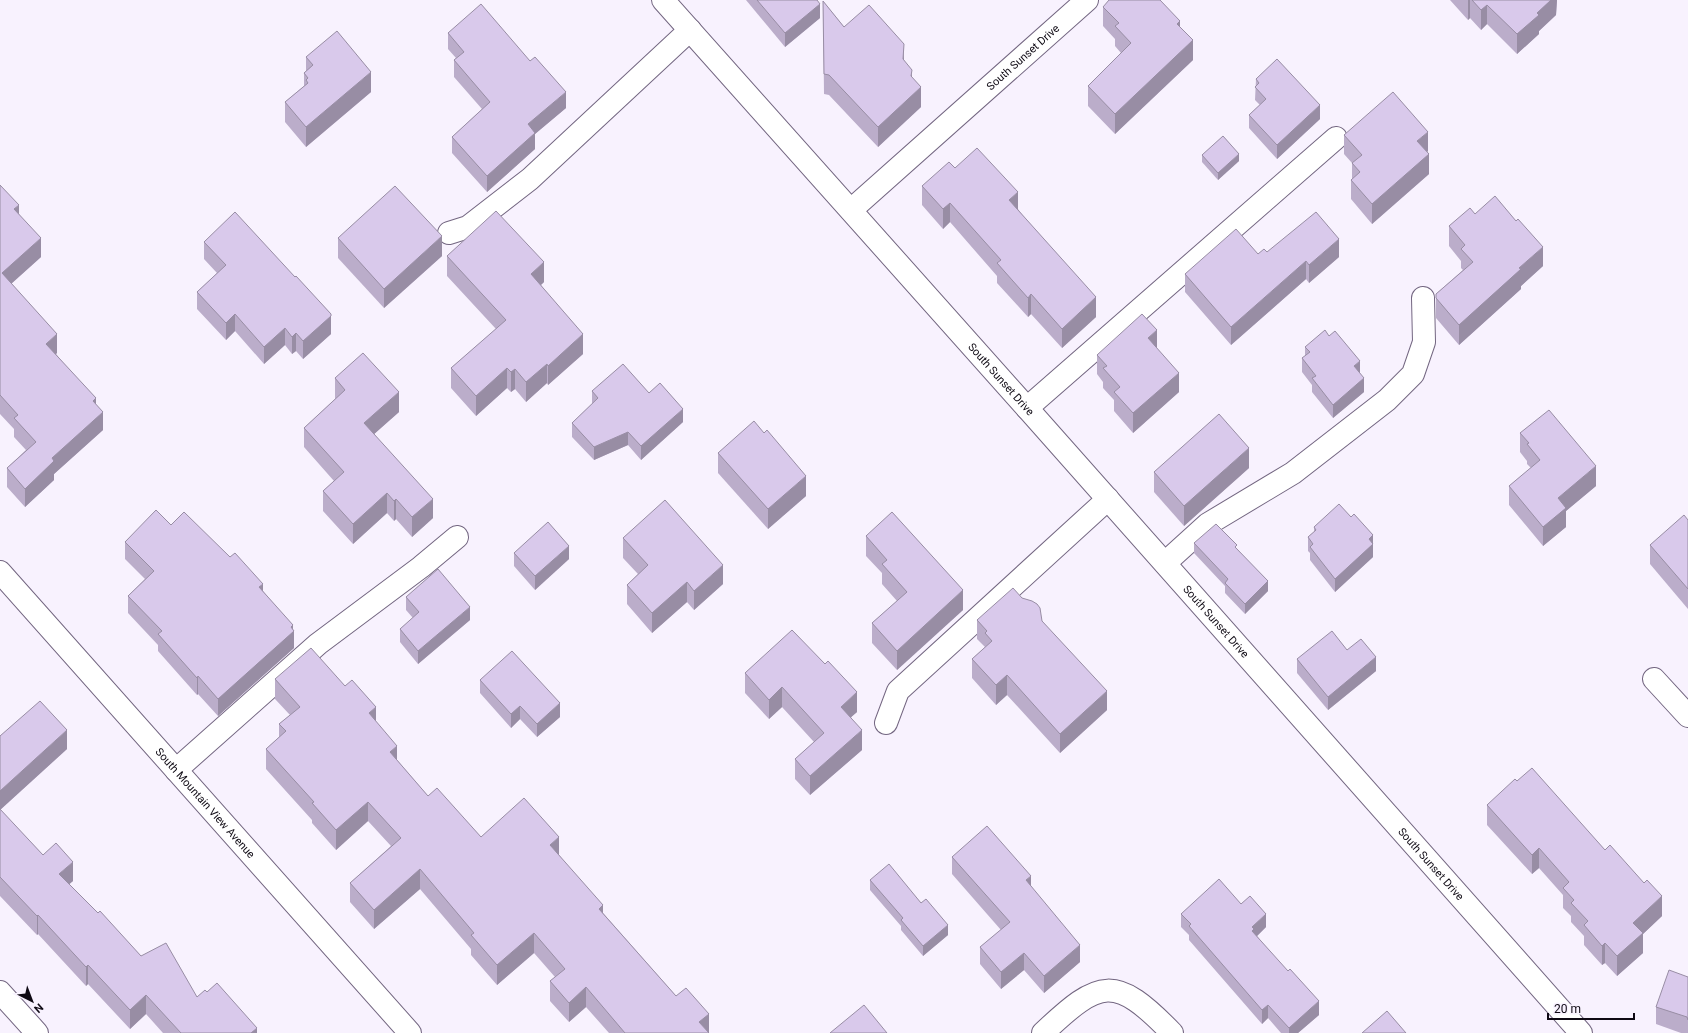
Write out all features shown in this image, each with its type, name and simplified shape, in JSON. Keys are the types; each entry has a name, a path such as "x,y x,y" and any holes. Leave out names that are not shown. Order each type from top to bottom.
{"street":[{"name":"South Sunset Drive","path":"663,0 1165,563 1581,1033"},
{"name":"South Sunset Drive","path":"851,210 1087,0"},
{"path":"449,233 468,227 530,180 690,30"},
{"path":"1027,408 1336,138"},
{"path":"1165,563 1208,524 1293,473 1388,400 1414,374 1424,342 1423,298"},
{"path":"886,723 898,691 1108,499"},
{"path":"176,770 318,644 422,567 457,537"},
{"name":"South Mountain View Avenue","path":"0,572 410,1033"},
{"path":"1654,679 1688,716"},
{"path":"1043,1033 1078,1002 1090,995 1106,990 1125,994 1137,1002 1172,1033"},
{"path":"0,992 37,1033"}],"building":[{"path":"757,0 817,0 820,4 785,33"},
{"path":"1109,0 1160,0 1180,21 1177,24 1193,40 1115,114 1088,86 1131,43 1115,26 1119,23 1103,7"},
{"path":"1472,0 1551,0 1537,13 1539,15 1517,34 1487,5 1481,10"},
{"path":"823,1 844,27 869,5 904,44 903,59 912,70 911,76 921,87 878,127 829,75 824,74"},
{"path":"481,4 530,61 535,57 566,92 528,124 535,133 487,176 452,137 490,102 454,60 464,52 448,33"},
{"path":"337,31 371,72 306,127 285,102 308,83 306,80 308,78 304,73 313,65 306,57"},
{"path":"1277,59 1320,105 1277,145 1249,115 1266,99 1255,87 1259,83 1256,79"},
{"path":"1393,92 1428,132 1417,141 1429,154 1372,204 1351,180 1360,172 1352,163 1362,155 1344,135"},
{"path":"1223,136 1239,154 1218,173 1202,155"},
{"path":"977,148 1018,192 1009,200 1096,297 1062,329 1031,294 1028,298 997,263 1001,260 950,203 943,209 922,186 949,162 955,168"},
{"path":"0,185 19,205 14,209 41,238 2,273 57,334 46,344 96,398 93,401 103,412 52,458 54,461 25,489 7,468 36,442 14,418 18,415 0,395"},
{"path":"395,186 442,236 384,289 338,238"},
{"path":"1495,196 1516,221 1518,219 1543,247 1459,325 1436,298 1436,294 1473,262 1461,249 1465,245 1449,226 1470,208 1475,214"},
{"path":"496,211 544,262 531,274 583,334 548,366 547,364 526,382 515,369 511,372 507,368 476,396 451,368 506,320 447,256"},
{"path":"235,212 331,314 331,316 303,341 296,333 292,337 285,328 264,347 235,314 226,323 197,292 226,265 204,242"},
{"path":"1316,212 1339,239 1309,265 1306,261 1231,327 1185,274 1236,229 1258,254 1264,249 1267,252"},
{"path":"1142,314 1157,330 1148,338 1179,373 1133,413 1114,392 1120,387 1103,368 1107,366 1097,355"},
{"path":"1325,330 1329,336 1335,331 1360,361 1354,366 1364,378 1333,405 1312,378 1316,376 1302,358 1310,352 1305,347"},
{"path":"363,353 399,392 364,423 433,499 412,517 396,499 394,501 387,493 353,524 323,491 344,472 304,428 345,390 335,378"},
{"path":"623,364 649,393 660,383 683,409 641,446 628,432 594,447 572,423 598,398 592,391"},
{"path":"1549,410 1596,466 1558,498 1566,508 1543,527 1509,486 1540,460 1527,444 1529,443 1520,433"},
{"path":"1219,414 1249,448 1184,506 1154,472"},
{"path":"754,421 764,433 767,430 806,476 768,509 718,453"},
{"path":"665,500 723,565 694,591 687,582 652,613 627,585 648,565 623,538"},
{"path":"1339,504 1351,517 1354,514 1373,535 1369,539 1373,544 1335,579 1310,547 1313,544 1308,537 1316,530 1314,527"},
{"path":"156,510 171,525 184,512 230,557 235,553 263,584 259,587 293,625 291,627 294,631 218,699 158,634 162,631 128,596 154,571 125,542"},
{"path":"892,512 963,590 897,651 872,623 907,592 882,564 887,560 866,536"},
{"path":"1684,515 1688,520 1688,589 1650,545"},
{"path":"548,522 569,546 535,576 514,553"},
{"path":"1216,524 1237,545 1235,547 1268,581 1245,604 1225,583 1228,579 1194,543"},
{"path":"438,569 470,607 418,651 400,629 419,612 406,597"},
{"path":"1013,588 1022,598 1037,604 1040,608 1042,621 1107,691 1060,734 1007,675 996,685 972,659 992,641 985,633 987,631 977,620"},
{"path":"792,630 825,664 828,661 857,692 841,707 862,730 810,776 795,759 824,733 782,687 769,700 745,673"},
{"path":"1332,631 1347,650 1361,639 1376,657 1328,697 1297,659"},
{"path":"311,648 345,686 352,680 376,707 369,713 397,746 390,752 428,796 437,788 481,837 524,798 559,837 550,845 603,905 599,909 676,996 686,988 709,1014 699,1022 709,1033 625,1033 586,987 569,1003 550,981 565,969 534,933 497,965 471,935 474,933 420,869 374,910 350,883 401,838 368,802 336,830 312,803 314,802 266,749 286,731 279,724 300,707 275,679"},
{"path":"512,651 560,703 537,724 520,706 511,714 480,680"},
{"path":"40,701 67,730 0,791 0,736"},
{"path":"1532,768 1605,850 1610,845 1644,883 1647,880 1662,896 1633,923 1643,933 1617,956 1605,943 1602,946 1584,925 1588,921 1571,903 1574,900 1563,888 1569,882 1539,848 1532,855 1487,805 1515,779 1517,781"},
{"path":"0,809 43,855 56,843 73,862 59,874 98,913 100,911 141,956 166,943 197,997 205,990 207,992 217,983 257,1028 251,1033 181,1033 146,995 130,1010 88,965 86,967 38,915 37,916 0,877"},
{"path":"987,826 1031,876 1026,880 1080,945 1044,976 1024,953 1001,972 980,947 1010,922 952,857"},
{"path":"889,864 921,903 926,899 948,925 923,946 901,920 903,918 870,880"},
{"path":"1219,879 1241,904 1250,896 1266,914 1252,927 1254,929 1252,931 1288,971 1290,969 1319,1001 1289,1028 1268,1005 1262,1010 1189,926 1191,924 1181,914"},
{"path":"1669,970 1688,977 1688,1020 1687,1017 1656,1007"},
{"path":"864,1005 887,1033 830,1033"},
{"path":"1387,1011 1406,1033 1362,1033"}]}
